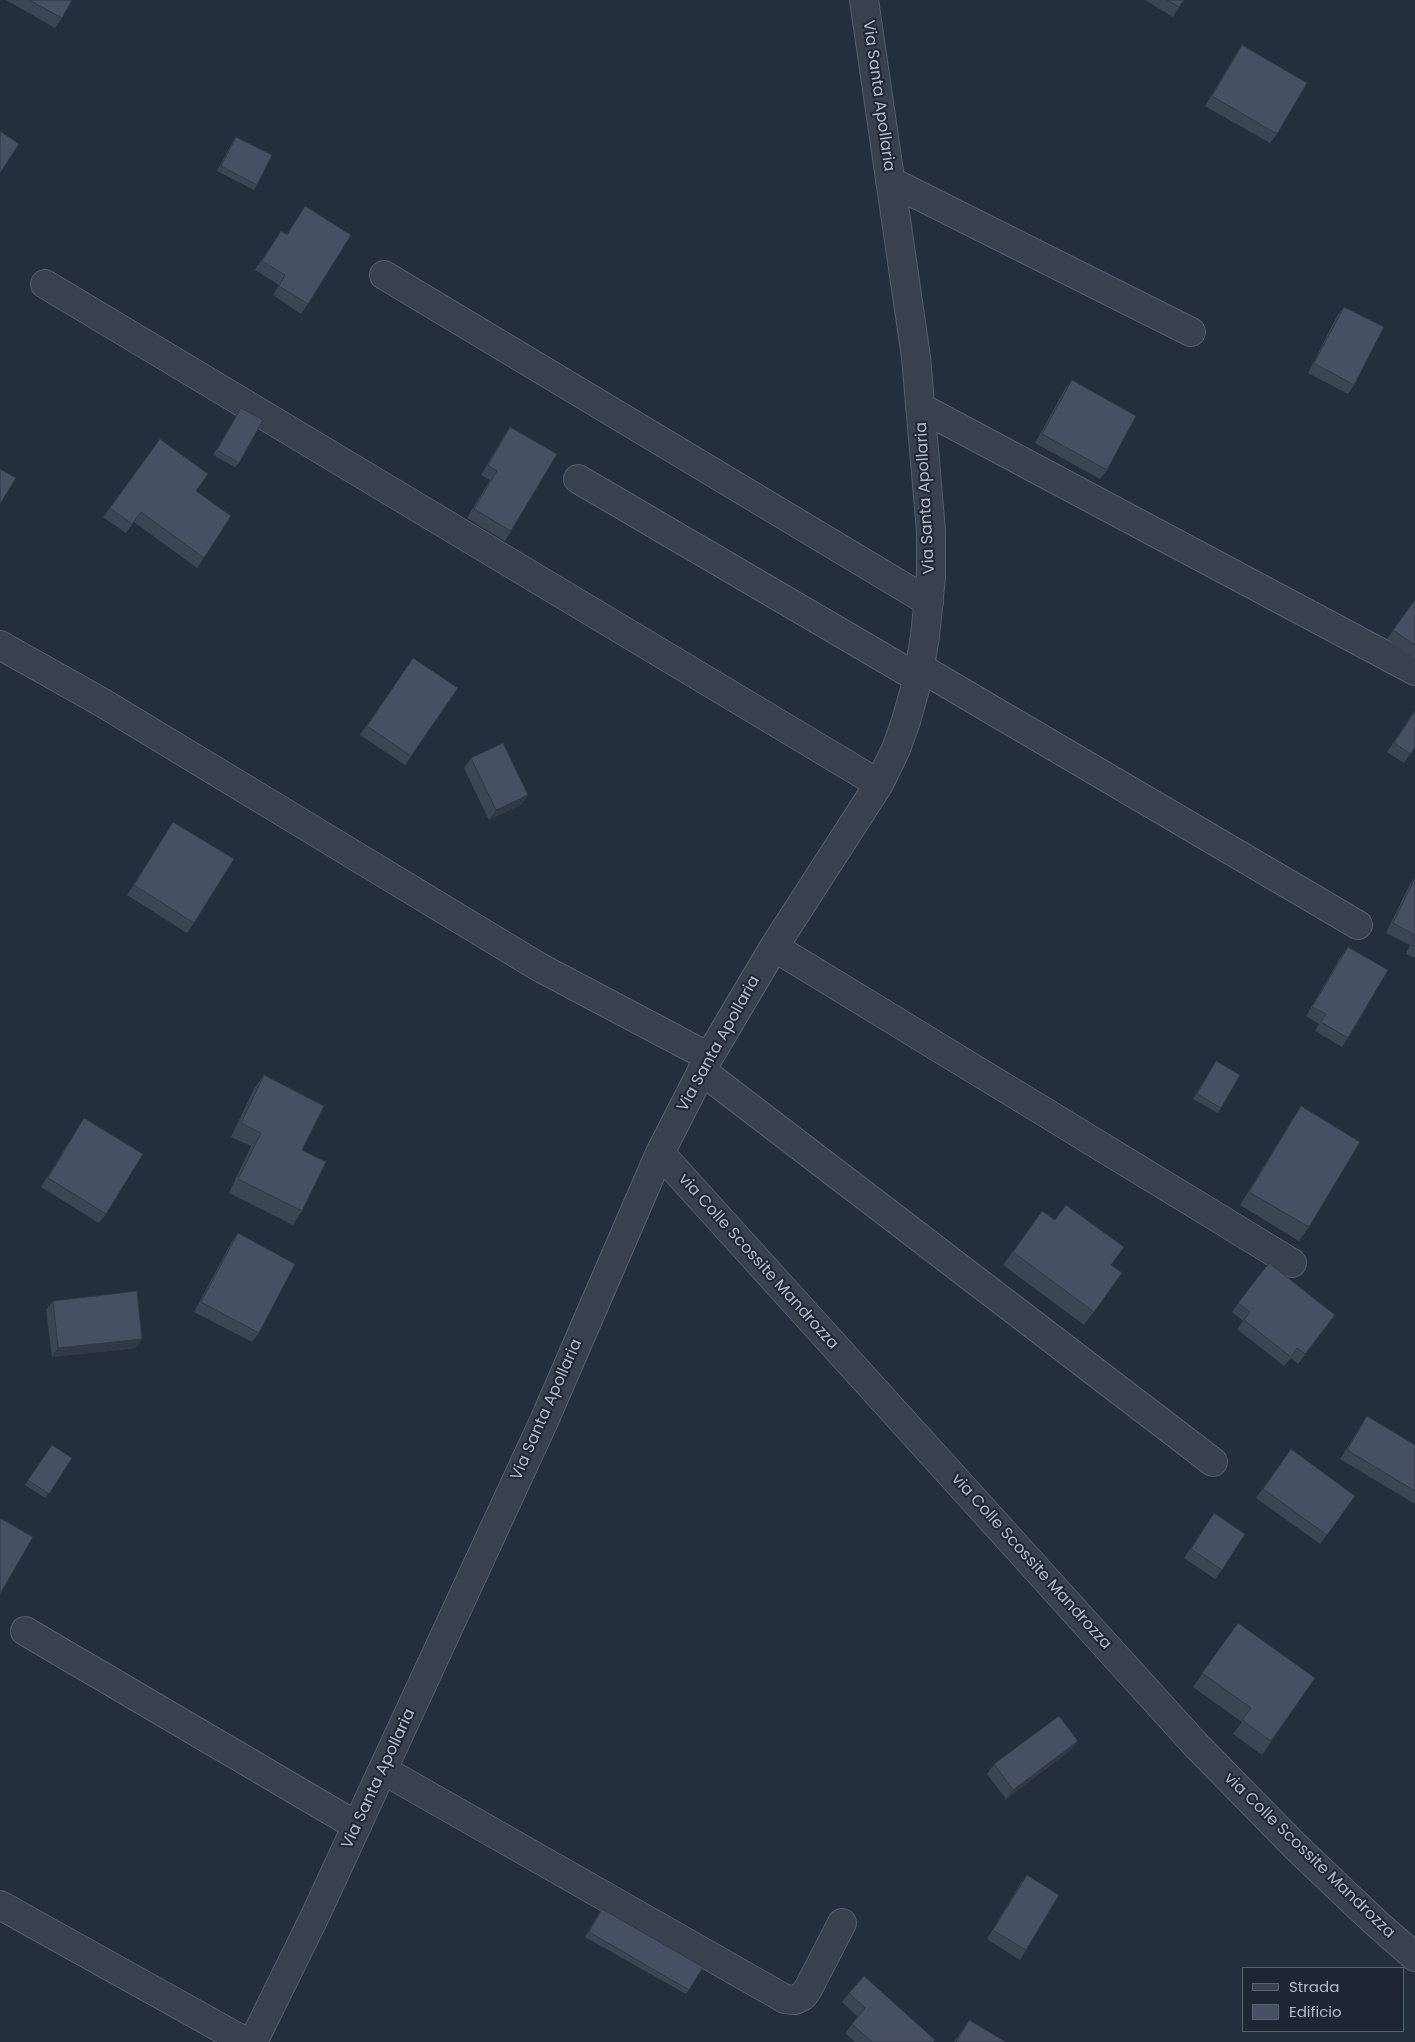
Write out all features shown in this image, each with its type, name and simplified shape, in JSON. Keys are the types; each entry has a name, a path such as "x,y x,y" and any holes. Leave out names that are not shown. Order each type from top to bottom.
{"street":[{"name":"Via Santa Apollaria","path":"253,2042 384,1770 540,1430 660,1153 705,1064 774,947 879,784 899,740 919,672 929,602 932,561 931,531 916,357 864,0"},
{"path":"890,181 1191,332"},
{"path":"384,275 929,602"},
{"path":"45,284 879,784"},
{"path":"920,407 1415,671"},
{"path":"578,479 1358,924"},
{"path":"0,645 111,708 538,967 705,1064 1213,1462"},
{"path":"774,947 1292,1263"},
{"name":"via Colle Scossite Mandrozza","path":"660,1153 1195,1744 1296,1847 1415,1957"},
{"path":"25,1631 357,1826"},
{"path":"384,1770 785,1999 795,2000 803,1996 842,1923"},
{"path":"0,1905 246,2042"}],"building":[{"path":"29,0 72,0 62,18"},
{"path":"1167,0 1184,0 1179,7"},
{"path":"1242,45 1307,83 1277,134 1212,96"},
{"path":"0,131 19,144 0,173"},
{"path":"236,137 272,155 257,185 221,166"},
{"path":"305,206 351,235 308,304 279,286 285,275 262,261 281,231 287,235"},
{"path":"1344,307 1384,327 1354,385 1314,363"},
{"path":"1072,380 1136,416 1107,470 1042,434"},
{"path":"241,408 263,420 239,463 217,450"},
{"path":"510,427 557,454 511,531 474,509 497,471 488,465"},
{"path":"160,439 208,474 196,491 231,516 204,558 141,512 132,524 110,508"},
{"path":"0,469 16,478 0,504"},
{"path":"1415,600 1415,645 1393,630"},
{"path":"413,658 458,688 411,756 367,726"},
{"path":"1415,711 1415,747 1411,754 1394,743"},
{"path":"503,743 528,795 496,810 471,758"},
{"path":"173,822 234,859 194,923 134,885"},
{"path":"1415,878 1415,935 1393,923"},
{"path":"1348,947 1388,970 1348,1038 1321,1022 1326,1014 1312,1007"},
{"path":"1216,1061 1240,1075 1221,1108 1197,1094"},
{"path":"264,1075 324,1106 302,1150 326,1162 302,1211 238,1179 261,1133 241,1123"},
{"path":"1301,1106 1360,1142 1309,1227 1249,1192"},
{"path":"84,1118 143,1154 106,1214 48,1178"},
{"path":"1066,1205 1124,1247 1111,1265 1122,1273 1094,1312 1013,1252 1042,1211 1055,1220"},
{"path":"238,1233 295,1264 259,1333 201,1302"},
{"path":"1269,1263 1335,1315 1305,1354 1297,1348 1291,1357 1244,1320 1250,1312 1238,1303"},
{"path":"137,1291 142,1339 58,1348 53,1301"},
{"path":"1367,1416 1415,1445 1415,1491 1347,1450"},
{"path":"52,1445 72,1458 49,1494 28,1480"},
{"path":"1291,1449 1355,1496 1327,1535 1263,1489"},
{"path":"1214,1513 1245,1534 1222,1570 1191,1549"},
{"path":"0,1518 33,1537 0,1594"},
{"path":"1238,1623 1315,1678 1271,1741 1242,1720 1251,1708 1202,1673"},
{"path":"1059,1716 1078,1741 1013,1790 994,1764"},
{"path":"1027,1875 1059,1895 1026,1950 993,1930"},
{"path":"602,1909 703,1967 689,1990 589,1932"},
{"path":"864,1976 935,2040 933,2042 872,2042 852,2024 865,2008 849,1993"},
{"path":"969,2020 1006,2042 956,2042"}]}
